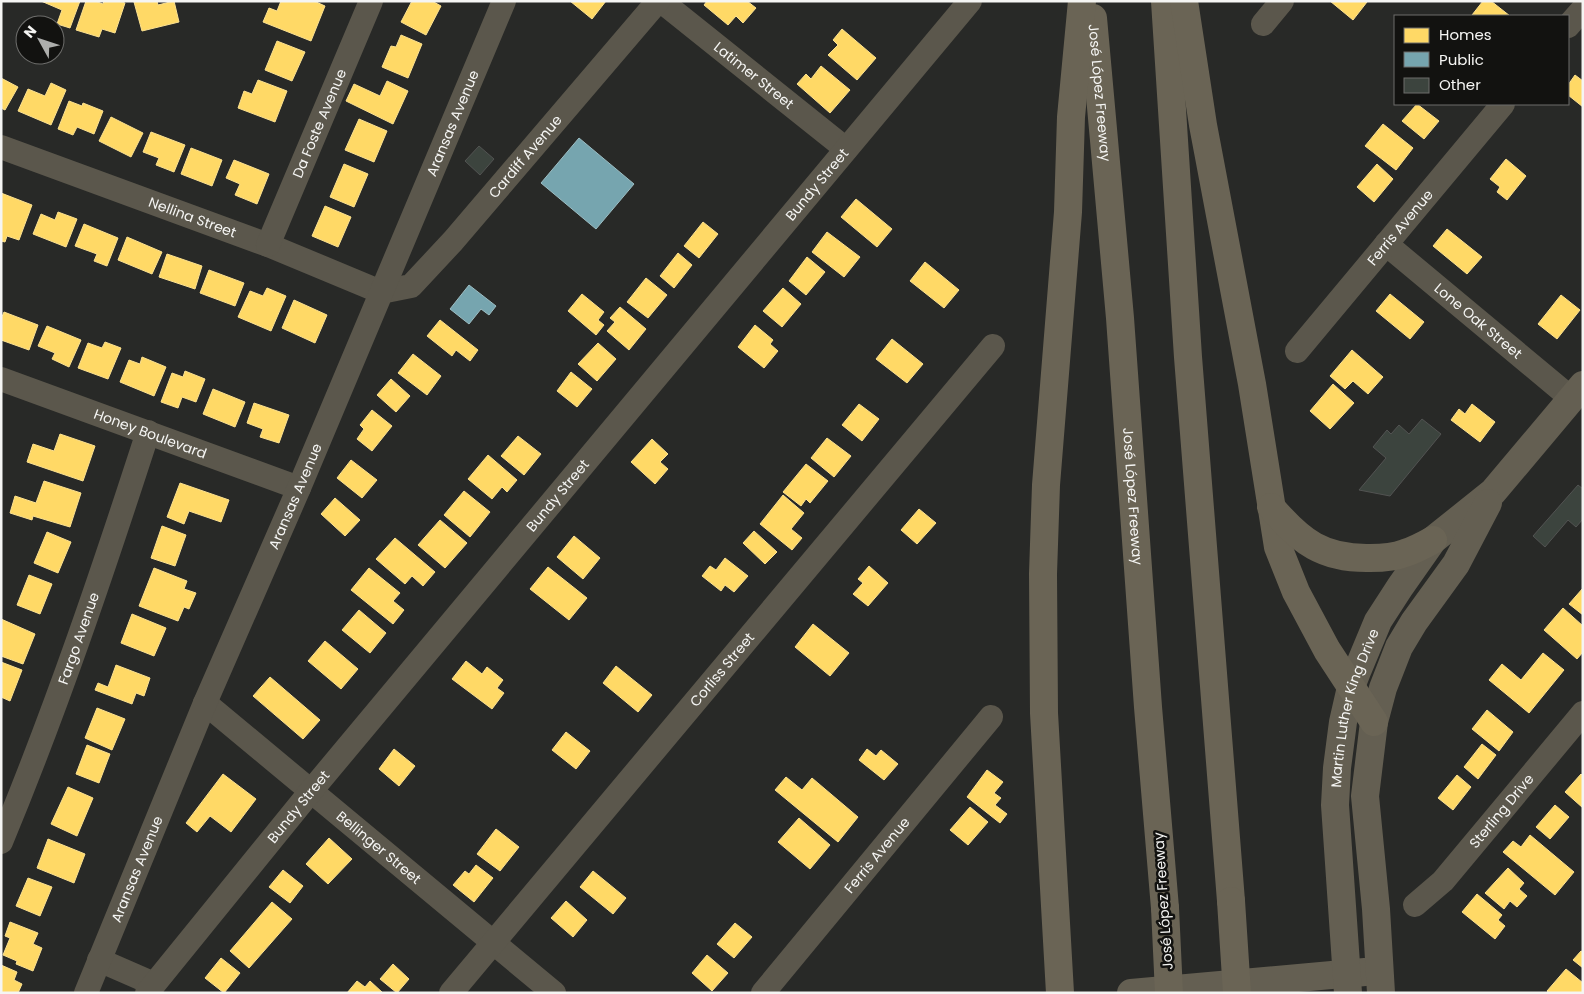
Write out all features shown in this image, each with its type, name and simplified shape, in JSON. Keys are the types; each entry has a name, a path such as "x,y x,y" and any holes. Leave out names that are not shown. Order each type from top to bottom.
{"highway":[{"path":"1060,993 1044,714 1043,574 1046,485 1068,212 1071,117 1082,1"},
{"name":"José López Freeway","path":"1092,1 1120,318 1148,707 1165,908 1168,993"},
{"path":"1165,1 1188,347 1237,993"},
{"path":"1184,1 1203,125 1252,384 1278,547 1296,592 1327,650 1374,722"},
{"path":"1271,507 1287,525 1309,543 1326,553 1350,558 1376,558 1404,554 1434,540"}],"main road":[{"name":"Martin Luther King Drive","path":"1348,983 1335,805 1337,768 1343,722 1351,687 1378,620 1434,540 1494,492 1577,392"},
{"name":"Martin Luther King Drive","path":"1131,993 1380,982 1376,909 1365,796 1374,722 1383,688 1399,647 1414,622 1456,564 1494,492"}],"street":[{"name":"Da Foste Avenue","path":"268,244 371,1"},
{"name":"Aransas Avenue","path":"86,993 205,703 504,1"},
{"name":"Cardiff Avenue","path":"381,292 411,286 417,280 454,241 659,1"},
{"name":"Latimer Street","path":"659,1 846,149"},
{"name":"Bundy Street","path":"150,988 311,791 970,1"},
{"path":"1263,24 1282,1"},
{"path":"1569,25 1583,9"},
{"name":"Ferris Avenue","path":"1297,351 1502,105"},
{"name":"Nellina Street","path":"1,147 268,244 381,292"},
{"name":"Lone Oak Street","path":"1386,244 1577,392"},
{"name":"Corliss Street","path":"451,993 993,346"},
{"name":"Honey Boulevard","path":"1,379 298,488"},
{"name":"Fargo Avenue","path":"1,842 59,698 96,593 148,432"},
{"name":"Bellinger Street","path":"205,703 554,993"},
{"name":"Sterling Drive","path":"1415,905 1443,881 1583,713"},
{"name":"Ferris Avenue","path":"763,993 990,717"},
{"path":"99,960 150,988"}],"building: Homes":[{"path":"41,1 80,1 70,28 65,26 65,15 60,15 62,10"},
{"path":"86,1 95,1 103,4 104,1 125,3 115,33 102,29 99,37 76,30"},
{"path":"157,1 158,5 174,1 179,22 142,31 134,2"},
{"path":"281,1 314,1 325,6 311,41 263,22 269,8 277,11"},
{"path":"412,1 432,1 441,6 426,35 401,22"},
{"path":"570,1 606,1 592,19"},
{"path":"707,1 747,1 756,8 743,23 736,16 728,25 704,5"},
{"path":"1330,1 1367,1 1367,2 1353,20"},
{"path":"1483,1 1491,1 1509,15 1472,15"},
{"path":"842,29 876,58 857,80 828,55 838,45 833,40"},
{"path":"401,35 422,44 408,78 382,67 391,46 396,47"},
{"path":"277,41 305,52 292,81 265,70"},
{"path":"821,66 850,90 830,113 797,84 806,74 811,79"},
{"path":"1575,75 1583,81 1583,107 1569,96 1569,84"},
{"path":"1,78 18,87 5,110 1,108"},
{"path":"258,80 287,91 275,122 238,108 244,91 252,94"},
{"path":"387,81 408,91 393,124 346,101 354,84 380,96"},
{"path":"51,83 66,90 51,125 18,111 28,89 45,96"},
{"path":"69,101 82,106 83,103 103,111 94,134 77,127 73,135 58,129"},
{"path":"1416,105 1418,105 1439,121 1424,139 1402,121"},
{"path":"111,117 143,133 131,157 99,141"},
{"path":"359,119 387,131 374,162 345,150"},
{"path":"1383,124 1413,148 1396,170 1365,146"},
{"path":"151,132 185,145 174,172 156,165 159,158 143,152"},
{"path":"191,148 222,160 212,186 181,174"},
{"path":"1506,159 1526,176 1507,200 1497,192 1500,187 1490,179"},
{"path":"234,160 269,174 257,204 235,195 240,184 226,178"},
{"path":"344,164 368,174 354,207 330,197"},
{"path":"1377,164 1393,179 1374,202 1357,187"},
{"path":"1,193 32,205 19,240 7,236 5,242 1,241"},
{"path":"856,199 892,229 877,247 841,217"},
{"path":"325,206 351,217 338,247 312,236"},
{"path":"58,212 77,219 66,247 33,234 41,214 55,220"},
{"path":"703,222 718,234 699,258 684,246"},
{"path":"84,224 118,238 107,266 94,261 97,254 75,246"},
{"path":"1447,229 1482,257 1467,274 1433,246"},
{"path":"827,232 860,257 844,277 812,252"},
{"path":"127,237 162,252 152,274 118,260"},
{"path":"678,253 692,265 674,288 660,276"},
{"path":"167,254 202,266 195,289 159,277"},
{"path":"807,257 825,272 806,295 789,281"},
{"path":"925,262 959,290 944,308 910,281"},
{"path":"209,270 244,283 235,306 200,293"},
{"path":"646,278 667,295 648,318 627,302"},
{"path":"267,288 286,296 271,331 238,317 250,291 263,296"},
{"path":"783,288 801,304 782,327 763,311"},
{"path":"582,294 604,312 598,320 604,325 596,335 568,311"},
{"path":"1390,294 1424,322 1410,339 1376,311"},
{"path":"1561,295 1580,310 1557,339 1538,324"},
{"path":"294,300 327,315 315,343 282,328"},
{"path":"620,307 646,329 629,350 607,331 615,322 610,318"},
{"path":"4,312 38,325 29,350 1,340 1,319"},
{"path":"440,320 478,350 470,361 456,350 452,356 427,336"},
{"path":"755,325 773,340 770,344 778,351 764,368 738,347"},
{"path":"47,326 81,340 69,367 52,359 55,353 38,346"},
{"path":"892,339 923,364 907,383 876,359"},
{"path":"105,342 121,348 108,379 78,368 88,343 102,348"},
{"path":"598,343 616,359 597,381 578,364"},
{"path":"1352,350 1383,377 1368,394 1353,381 1345,389 1330,376"},
{"path":"413,354 441,376 427,395 398,373"},
{"path":"142,357 166,367 154,396 120,382 129,360 140,364"},
{"path":"185,371 205,379 196,402 182,397 178,408 161,402 172,373 183,377"},
{"path":"571,372 592,389 577,407 557,391"},
{"path":"391,379 410,396 396,412 377,395"},
{"path":"1333,384 1354,403 1330,429 1310,411"},
{"path":"213,389 245,402 235,427 203,414"},
{"path":"254,403 289,415 279,443 260,437 263,429 247,423"},
{"path":"859,404 879,419 862,441 842,425"},
{"path":"1472,404 1495,422 1480,442 1451,420 1459,409 1465,414"},
{"path":"372,410 392,426 372,451 357,439 364,429 360,425"},
{"path":"60,434 95,446 83,481 27,462 33,444 54,451"},
{"path":"518,436 541,454 524,475 501,456"},
{"path":"827,438 851,456 834,477 811,458"},
{"path":"652,439 668,454 660,462 668,469 655,484 631,462"},
{"path":"488,455 517,480 507,492 502,487 492,499 468,479"},
{"path":"351,460 377,480 362,498 337,478"},
{"path":"806,464 828,481 810,503 806,499 801,506 783,492"},
{"path":"44,481 81,493 70,527 33,516 32,520 10,513 15,496 36,503"},
{"path":"180,483 229,500 221,522 189,511 184,524 167,517"},
{"path":"464,491 490,512 470,537 444,515"},
{"path":"783,495 804,513 791,529 802,538 792,550 760,524"},
{"path":"335,498 360,520 345,536 321,514"},
{"path":"919,509 936,523 917,544 901,530"},
{"path":"440,520 467,543 445,568 418,545"},
{"path":"162,526 186,535 175,566 151,558"},
{"path":"754,531 777,552 765,564 743,543"},
{"path":"47,532 71,542 58,573 34,563"},
{"path":"574,536 600,558 583,579 557,557"},
{"path":"395,538 435,572 423,586 412,576 405,584 376,559"},
{"path":"725,558 748,576 734,592 725,585 721,591 702,576 710,566 716,570"},
{"path":"869,566 888,583 868,606 853,594 863,583 858,579"},
{"path":"548,567 587,598 569,620 530,589"},
{"path":"154,568 187,581 184,589 196,593 189,609 184,607 178,621 139,606"},
{"path":"369,568 400,593 393,601 404,610 393,624 351,590"},
{"path":"29,575 52,584 40,614 17,605"},
{"path":"1583,588 1583,615 1569,604"},
{"path":"1563,608 1583,626 1583,652 1577,659 1544,630"},
{"path":"359,610 386,633 370,653 342,630"},
{"path":"132,614 166,628 154,656 121,643"},
{"path":"1,619 35,634 23,664 1,656"},
{"path":"813,624 849,653 830,676 795,647"},
{"path":"325,641 358,669 341,689 308,661"},
{"path":"1543,653 1564,670 1529,713 1489,680 1502,664 1521,680"},
{"path":"466,661 482,674 487,667 503,680 497,688 504,693 492,709 452,679"},
{"path":"1,662 22,670 10,701 1,697"},
{"path":"116,665 150,678 144,696 136,693 132,704 95,690 98,683 108,687"},
{"path":"616,666 652,695 638,712 603,683"},
{"path":"270,677 320,720 303,739 253,696"},
{"path":"97,708 125,719 112,750 85,738"},
{"path":"1487,710 1513,732 1499,751 1472,729"},
{"path":"566,732 590,751 576,769 552,750"},
{"path":"1482,744 1496,755 1478,779 1464,767"},
{"path":"87,745 110,754 99,783 76,774"},
{"path":"394,749 415,766 399,786 379,769"},
{"path":"867,749 876,756 881,750 898,764 884,780 859,760"},
{"path":"987,770 1003,782 994,793 1001,798 995,805 1007,814 1000,823 967,797"},
{"path":"223,774 256,799 231,832 210,816 197,832 186,823"},
{"path":"1581,774 1583,776 1583,808 1565,792"},
{"path":"1457,775 1471,787 1453,810 1438,798"},
{"path":"786,777 802,790 812,778 858,817 838,842 775,790"},
{"path":"68,787 93,798 77,836 51,824"},
{"path":"1555,805 1569,817 1550,839 1536,827"},
{"path":"970,807 988,822 968,845 950,830"},
{"path":"799,818 830,845 810,869 778,842"},
{"path":"496,829 519,847 500,871 477,854"},
{"path":"1530,835 1574,872 1555,895 1503,852 1513,841 1521,847"},
{"path":"329,838 352,859 328,884 306,864"},
{"path":"48,839 85,854 74,883 37,868"},
{"path":"476,865 493,878 474,902 453,885 465,871 469,874"},
{"path":"1508,868 1524,883 1519,889 1527,896 1517,907 1510,901 1504,909 1485,893"},
{"path":"283,870 303,886 290,903 269,887"},
{"path":"593,871 626,898 613,914 580,887"},
{"path":"28,878 52,887 40,916 16,906"},
{"path":"1477,894 1502,915 1498,920 1505,926 1495,939 1462,912"},
{"path":"566,901 587,920 573,937 551,918"},
{"path":"272,902 292,919 249,968 230,951"},
{"path":"10,922 38,933 33,944 42,948 33,971 16,964 17,961 3,955 10,938 5,936"},
{"path":"735,923 752,937 734,958 717,944"},
{"path":"1581,951 1583,952 1583,968 1573,960"},
{"path":"707,955 728,973 712,991 692,973"},
{"path":"221,958 240,973 224,993 205,978"},
{"path":"393,964 409,979 397,993 380,979"},
{"path":"1,965 17,972 14,980 22,984 18,993 1,993"},
{"path":"1566,969 1583,983 1583,993 1549,993 1547,991"},
{"path":"357,981 365,987 370,981 383,993 347,993"}],"building: Public":[{"path":"579,138 634,184 596,229 541,183"},
{"path":"469,285 496,306 489,315 481,309 469,324 450,309"}],"building: Other":[{"path":"479,146 494,159 480,175 465,161"},
{"path":"1422,419 1441,434 1390,496 1359,490 1386,458 1373,447 1387,430 1391,434 1399,425 1409,434"},
{"path":"1578,485 1583,489 1583,519 1576,527 1568,520 1545,547 1533,536"}]}
